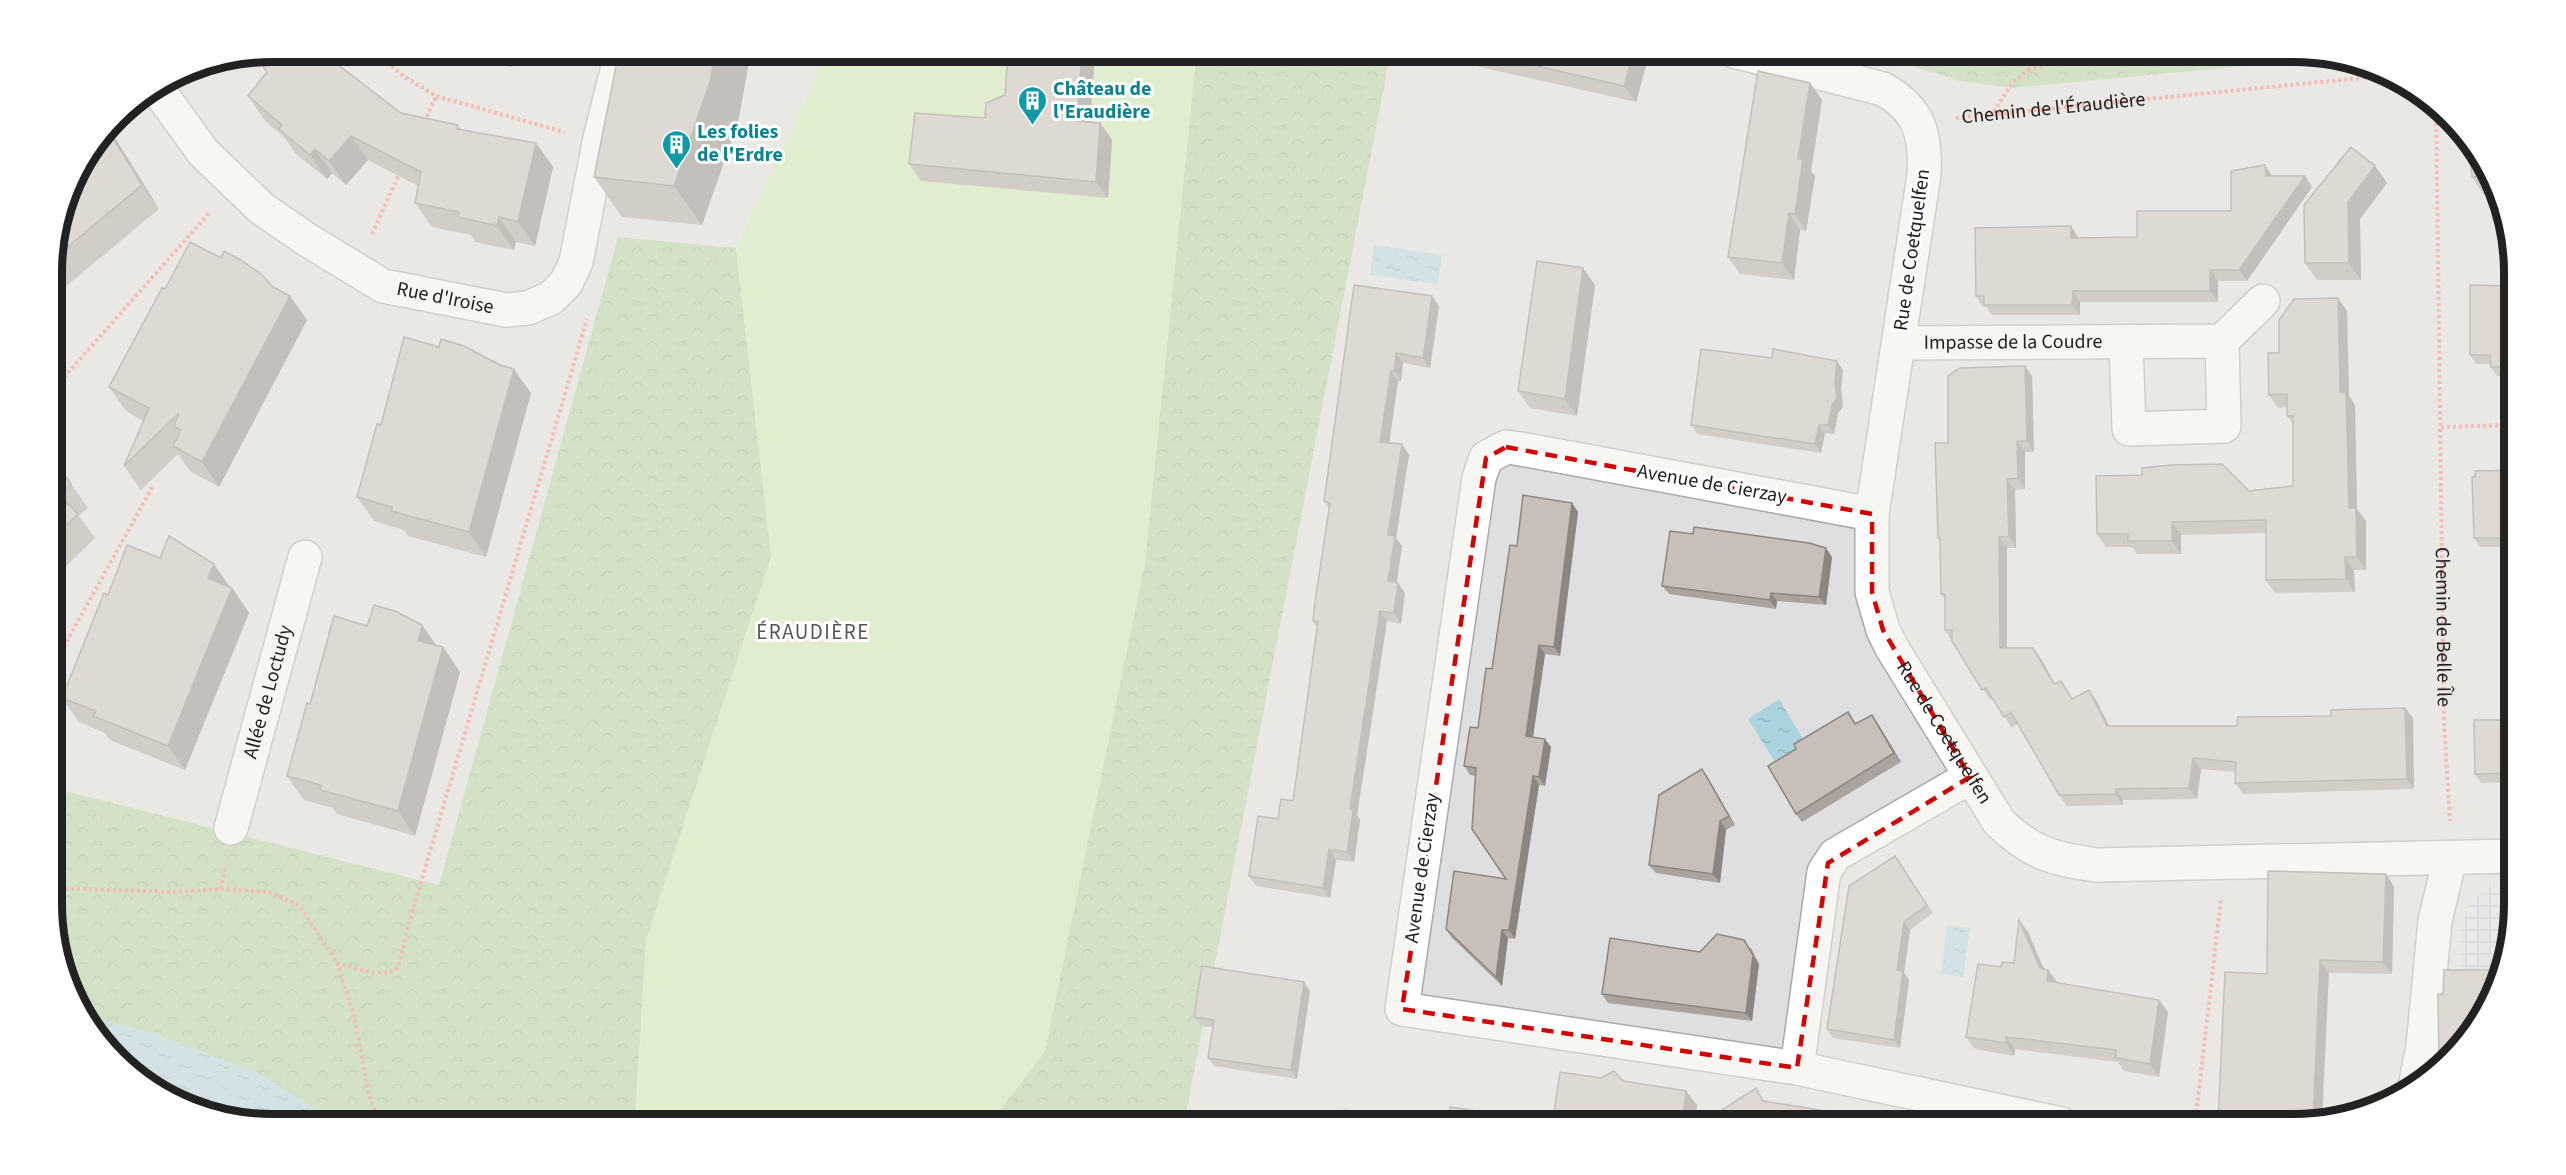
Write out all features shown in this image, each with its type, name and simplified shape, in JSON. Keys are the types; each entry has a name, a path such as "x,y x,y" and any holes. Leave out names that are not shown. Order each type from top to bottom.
{"street":[{"name":"Rue d'Iroise","path":"161,94 203,152 261,208 306,240 383,286 506,310 528,308 551,298 566,283 576,262 600,138 619,62"},
{"path":"1777,62 1882,89 1899,98 1918,123"},
{"name":"Rue de Coetquelfen","path":"1918,123 1926,151 1924,176 1872,514 1872,592 1883,630 1999,822 2012,835 2042,855 2096,865 2450,842 2504,854"},
{"path":"2222,341 2263,301"},
{"name":"Impasse de la Coudre","path":"1899,343 2222,341 2224,426 2129,429 2126,343"},
{"name":"Avenue de Cierzay","path":"1872,514 1521,449 1506,447 1486,458 1479,478 1402,1009 1797,1068 2010,1113"},
{"name":"Allée de Loctudy","path":"231,828 305,556"},
{"path":"1797,1068 1824,872 1828,863 1835,855 1970,777"},
{"path":"2418,1073 2423,1046 2435,921 2450,842"}],"path":[{"path":"387,62 405,77 436,96 559,131"},
{"path":"2028,70 2029,62"},
{"path":"1994,113 2012,83 2028,70 2062,62"},
{"name":"Chemin de l'Éraudière","path":"1918,123 1994,113 2372,77"},
{"path":"422,126 436,96"},
{"name":"Chemin de Belle Île","path":"2436,117 2444,722 2450,842"},
{"path":"374,228 403,166"},
{"path":"62,380 235,184"},
{"path":"337,963 369,971 392,972 398,968 425,866 586,324 591,292 576,262"},
{"path":"2441,427 2504,424"},
{"path":"62,650 153,486"},
{"path":"62,888 174,892 221,889 270,892 300,906 337,963 354,1016 376,1114"},
{"path":"2196,1113 2222,895"},
{"path":"1556,1113 1558,1101"}],"highlighted area":[{"path":"1506,447 1521,449 1872,514 1872,592 1883,630 1970,777 1828,863 1797,1068 1402,1009 1486,458"}],"shaded area":[{"path":"823,62 736,248 618,237 439,885 62,790 62,258 69,217 83,179 97,155 114,133 155,97 179,83 204,73 244,63"},
{"path":"1389,62 2322,63 2362,73 2387,83 2411,97 2433,114 2461,144 2483,179 2493,204 2503,244 2504,258 2504,917 2501,940 2474,1012 2452,1042 2422,1070 2387,1092 2362,1102 2322,1112 2308,1113 1186,1114"},
{"path":"2504,881 2503,931 2497,958 2480,1001 2461,1001 2461,926 2473,900 2491,885"}],"green space":[{"path":"823,62 1196,62 1145,562 1045,1051 998,1114 637,1114 646,940 771,556 736,248"},
{"path":"1196,62 1389,62 1186,1114 998,1114 1045,1051 1145,562"},
{"path":"1900,62 2285,62 2013,88 1960,81"},
{"path":"618,237 736,248 771,556 646,940 636,1114 324,1114 259,1074 154,1034 96,1018 83,996 73,971 63,931 62,790 439,885"}],"water":[{"path":"1374,245 1442,255 1438,284 1370,275"},
{"path":"1779,699 1806,744 1775,762 1748,719"},
{"path":"1947,925 1970,928 1963,977 1941,974"},
{"path":"96,1018 154,1034 259,1074 324,1114 244,1112 204,1102 179,1092 155,1078 133,1061 114,1042"}],"building":[{"path":"260,62 334,62 401,113 458,125 457,129 536,143 518,222 499,217 497,226 458,217 459,212 415,203 421,172 351,136 329,161 315,149 310,155 279,129 282,125 248,96 267,72"},
{"path":"617,62 714,62 710,82 674,186 594,177"},
{"name":"Château de l'Eraudière","path":"1007,62 1081,62 1077,121 1100,123 1096,182 909,164 915,113 985,118 986,103 1005,95"},
{"path":"1519,62 1631,62 1624,86"},
{"path":"1758,71 1810,83 1798,159 1803,159 1795,214 1789,213 1782,263 1728,257"},
{"path":"112,136 142,185 62,251 69,217 83,179"},
{"path":"2351,147 2375,166 2348,202 2349,263 2305,263 2304,205"},
{"path":"2469,156 2481,176 2472,177"},
{"path":"2265,165 2266,176 2305,176 2239,270 2210,270 2210,291 2073,291 2072,305 1984,305 1984,296 1976,296 1975,228 2071,226 2071,238 2137,237 2137,211 2231,211 2231,171"},
{"path":"190,242 221,258 224,251 239,259 260,273 273,287 290,296 202,462 173,446 181,430 174,426 179,413 124,466 149,408 109,387 162,288 165,289"},
{"path":"1537,261 1583,268 1565,399 1518,391"},
{"path":"1354,285 1432,296 1423,358 1396,353 1394,371 1391,371 1380,442 1402,444 1388,535 1395,536 1388,581 1398,583 1394,613 1380,611 1350,809 1353,810 1347,852 1329,849 1323,888 1249,876 1258,816 1278,819 1281,799 1293,801 1318,622 1313,621 1330,503 1324,501"},
{"path":"2470,285 2504,286 2504,367 2491,367 2490,355 2470,355"},
{"path":"2338,298 2340,392 2346,392 2349,508 2356,508 2357,557 2345,557 2346,579 2266,580 2266,520 2172,522 2172,541 2128,541 2128,534 2097,534 2096,476 2142,475 2142,468 2171,465 2222,464 2249,491 2293,486 2293,416 2287,416 2287,394 2269,395 2268,353 2279,353 2279,320 2294,299"},
{"path":"404,337 439,347 441,339 464,346 500,365 514,369 469,532 391,511 392,507 357,497 377,424 381,425"},
{"path":"1701,349 1772,358 1773,349 1837,361 1835,382 1837,398 1832,405 1828,425 1819,425 1815,444 1691,425"},
{"path":"2025,366 2027,441 2017,441 2018,478 2007,479 2009,537 1999,537 2000,648 2033,648 2054,684 2061,681 2072,699 2089,690 2107,726 2237,726 2238,717 2331,716 2331,710 2405,708 2407,779 2235,783 2236,762 2193,758 2189,788 2116,789 2116,794 2059,795 2011,712 2004,717 1986,688 1982,690 1952,641 1952,630 1945,630 1945,594 1941,594 1935,443 1948,443 1948,376 1960,368"},
{"path":"2504,470 2504,538 2474,538 2472,477 2475,477 2475,471"},
{"path":"62,471 71,484 62,492"},
{"path":"1523,495 1572,503 1554,647 1539,645 1526,736 1545,739 1539,777 1533,776 1509,930 1502,930 1496,977 1446,929 1454,871 1506,879 1472,829 1476,768 1464,766 1470,727 1478,728 1486,668 1492,669 1510,545 1517,546"},
{"path":"62,498 78,514 62,529"},
{"path":"1694,527 1809,543 1826,548 1819,597 1771,593 1770,600 1662,586 1670,531 1693,534"},
{"path":"169,536 214,564 208,578 232,588 168,746 93,716 96,711 62,698 104,593 108,595 127,545 160,558"},
{"path":"374,605 397,612 422,625 418,641 443,647 398,811 320,790 321,785 287,776 334,616 367,626"},
{"path":"1848,712 1855,724 1872,715 1894,753 1796,814 1768,766 1796,749 1794,744"},
{"path":"2474,720 2504,720 2504,773 2475,774"},
{"path":"1702,769 1729,816 1720,821 1713,874 1649,865 1659,795"},
{"path":"1895,856 1927,905 1904,922 1897,970 1903,971 1894,1040 1827,1029 1849,886"},
{"path":"2268,871 2386,874 2383,962 2320,960 2313,1113 2219,1113 2225,972 2267,974"},
{"path":"2019,920 2040,968 2048,970 2047,981 2159,1000 2150,1064 2116,1058 2116,1050 2006,1037 2006,1043 1966,1037 1978,964 2001,967 2002,962 2014,963"},
{"path":"1717,934 1744,940 1753,955 1746,1013 1602,994 1610,938 1700,952"},
{"path":"1202,966 1304,982 1291,1070 1208,1058 1214,1020 1194,1017"},
{"path":"2444,970 2493,970 2483,996 2469,1020 2439,1056 2438,994 2443,994"},
{"path":"1614,1071 1623,1081 1686,1091 1683,1113 1554,1113 1560,1072 1601,1078"},
{"path":"1756,1088 1763,1101 1840,1113 1717,1113"},
{"path":"1450,1107 1492,1113 1449,1113"},
{"path":"1344,1110 1368,1113 1344,1113"}],"place":[{"name":"Château de l'Eraudière","path":"1032,126"},
{"name":"Les folies de l'Erdre","path":"676,170"}],"district":[{"name":"ÉRAUDIÈRE","path":"813,632"}]}
